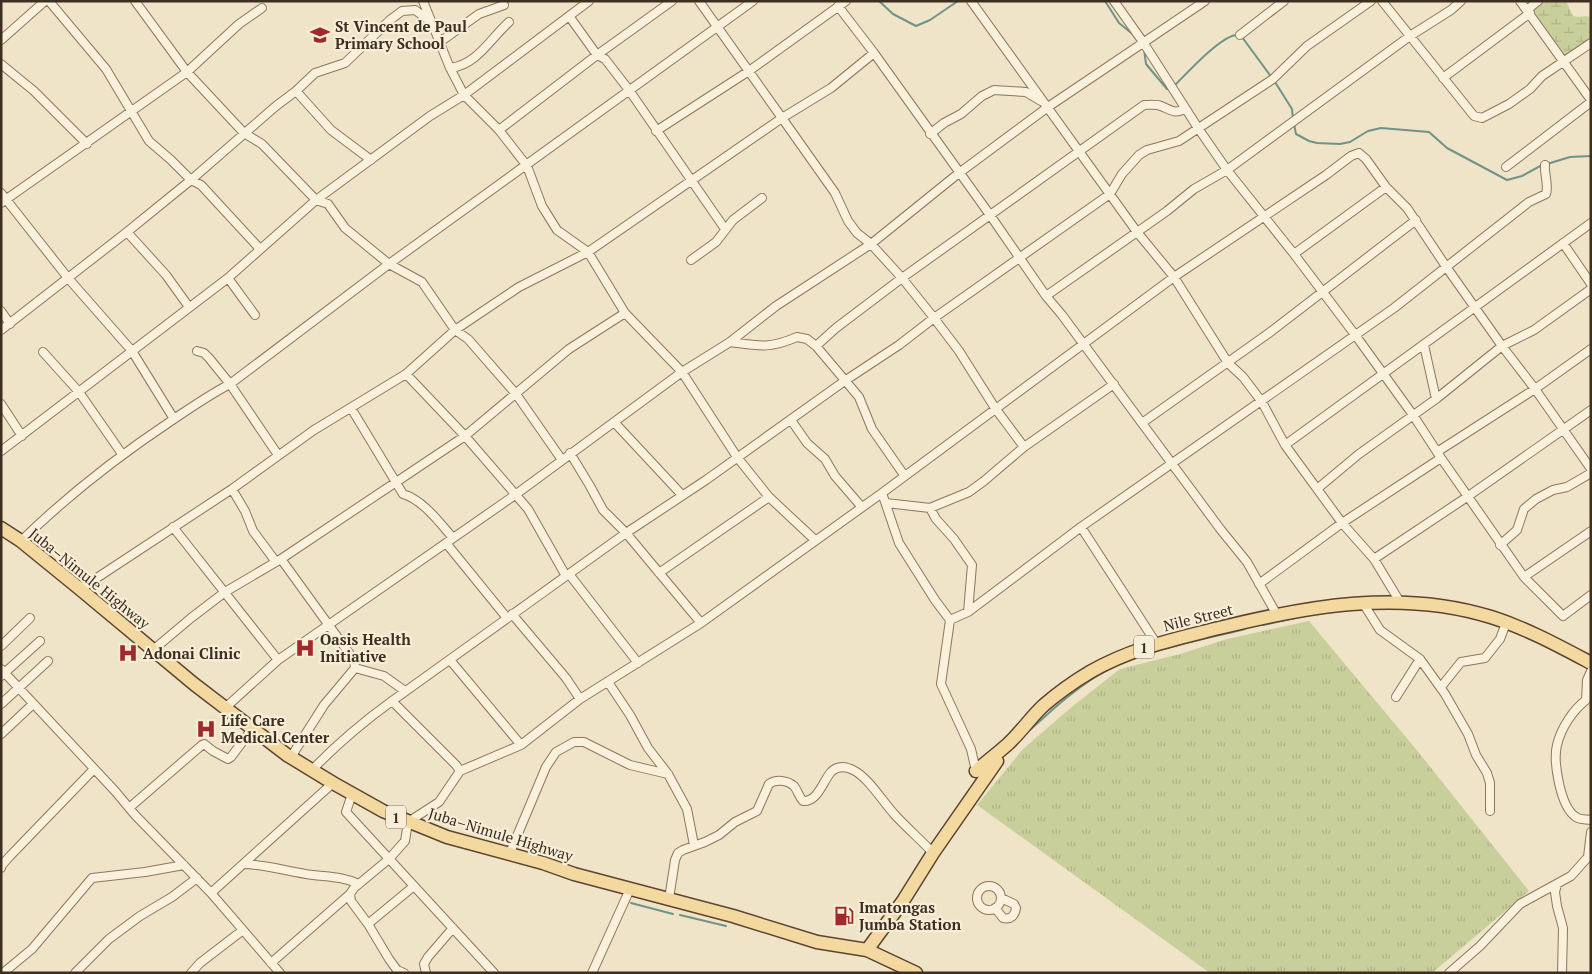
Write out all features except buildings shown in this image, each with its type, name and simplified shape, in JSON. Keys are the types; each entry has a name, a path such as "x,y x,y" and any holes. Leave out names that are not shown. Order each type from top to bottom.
{"main road":[{"name":"Juba–Nimule Highway","path":"3,534 21,541 194,684 290,757 383,812 448,836 630,889 779,928 817,942 867,950 916,973"},
{"name":"Nile Street","path":"976,771 1008,743 1045,704 1089,673 1117,658 1156,644 1311,608 1400,602 1454,608 1506,623 1544,639 1591,663"},
{"path":"867,950 903,901 997,761 976,771"}],"street":[{"path":"1,40 47,1 106,69 149,141 191,180 201,185 260,249"},
{"path":"136,1 187,72 244,134 262,144 316,200 328,204 345,228 389,264 422,282 455,330 468,339 516,394 562,460"},
{"path":"423,1 450,68 464,95 499,130 527,166 542,206 556,230 588,252 625,313 682,372 737,457 769,497 815,540"},
{"path":"1,451 228,278 316,200 430,116 464,95 589,1"},
{"path":"499,130 597,55 672,1"},
{"path":"699,1 835,193 848,221 857,233 902,278 934,318 959,351 1024,447"},
{"path":"21,541 64,500 122,454 211,394 230,384 389,264 753,1"},
{"path":"656,131 749,71 846,1"},
{"path":"971,1 1137,232 1174,277 1228,363 1243,377 1262,402 1286,445 1342,523 1374,558 1400,602"},
{"path":"1114,1 1227,170 1265,216 1356,336 1413,415 1467,497 1524,577 1563,616 1591,595"},
{"path":"225,708 278,660 515,496 570,453 682,372 730,342 776,306 870,244 1047,105 1205,1"},
{"path":"1240,35 1284,1"},
{"path":"312,770 331,750 392,700 626,533 899,345 934,318 1110,194 1122,174 1139,155 1148,150 1179,141 1273,79 1307,46 1371,1"},
{"path":"1382,1 1474,116 1482,118 1509,104 1530,89 1542,76 1591,43"},
{"path":"1046,296 1194,189 1227,170 1461,1"},
{"path":"1506,167 1591,101 1520,1"},
{"path":"1443,78 1538,1"},
{"path":"440,42 478,14 504,5"},
{"path":"838,6 874,53 1046,296 1247,562 1277,615"},
{"path":"174,419 132,352 3,199 87,144 187,72 239,24 262,8"},
{"path":"1,330 191,180 315,73 345,63 402,11 415,10 432,22"},
{"path":"569,16 597,55 605,60 629,90 725,229"},
{"path":"450,68 464,65 472,60 508,22"},
{"path":"80,589 232,489 314,430 406,374 455,330 519,287 588,252 782,118 831,88 874,53"},
{"path":"1,64 34,91 87,144"},
{"path":"930,134 960,114 982,96 994,90 1026,92 1047,105"},
{"path":"296,91 331,130 371,160"},
{"path":"816,346 836,328 902,278 1144,105 1161,106 1172,112 1180,112 1185,108"},
{"path":"271,963 389,859 405,841 408,822 439,802 460,771 521,746 580,700 700,623 882,493 1174,277 1356,153 1361,154 1366,159 1386,187 1416,220 1428,241 1502,346 1535,388 1591,471 1567,487 1553,490 1536,498 1524,509 1517,530 1500,545"},
{"path":"950,620 968,612 1081,526 1356,336 1447,268 1529,202 1546,194 1548,183 1544,172 1545,165"},
{"path":"1294,254 1386,187"},
{"path":"691,260 716,242 733,220 762,198"},
{"path":"1142,423 1323,293 1416,220"},
{"path":"1286,445 1591,223"},
{"path":"127,232 166,275 190,307"},
{"path":"1563,243 1591,284"},
{"path":"228,278 256,315"},
{"path":"1317,489 1359,454 1436,399 1502,346 1534,330 1591,289"},
{"path":"1,311 10,324"},
{"path":"153,650 225,592 278,561 465,436 569,349 625,313"},
{"path":"730,342 767,347 797,337 807,340 816,346 859,397 872,429 904,475"},
{"path":"1424,345 1436,399"},
{"path":"1259,584 1342,523 1591,349"},
{"path":"197,351 204,353 230,384 278,455"},
{"path":"43,352 79,392 122,454"},
{"path":"406,374 465,436 528,509 567,575 638,663"},
{"path":"886,503 930,508 969,492 1024,447 1114,384"},
{"path":"1,404 22,436"},
{"path":"351,408 403,494 410,496 426,508 509,616 566,678 580,700"},
{"path":"1374,558 1467,497 1591,410"},
{"path":"792,420 807,443 825,459 835,476 860,505"},
{"path":"614,422 682,495"},
{"path":"570,453 603,510 626,533 700,623"},
{"path":"232,489 253,531 354,660 355,668 324,705 290,757"},
{"path":"882,493 900,543 935,600 950,620 941,684 971,749 976,771"},
{"path":"659,573 769,497"},
{"path":"930,508 936,519 954,539 972,565 968,612"},
{"path":"1081,526 1156,644"},
{"path":"173,527 278,660"},
{"path":"1524,577 1591,531"},
{"path":"1363,603 1380,630 1420,659 1441,687 1468,734 1476,755 1487,773 1490,783 1490,811"},
{"path":"1,646 30,618"},
{"path":"1441,687 1460,662 1484,658 1500,639 1506,623"},
{"path":"40,641 2,673 211,893 280,973"},
{"path":"1396,697 1420,659"},
{"path":"450,660 521,746"},
{"path":"1,704 48,661"},
{"path":"355,668 384,676 405,691"},
{"path":"1591,671 1585,690 1586,700 1578,706 1561,733 1555,751 1558,779 1565,805 1576,817 1591,820"},
{"path":"608,682 630,714 648,748 668,774 686,809 694,845"},
{"path":"392,700 460,771"},
{"path":"1,734 33,704"},
{"path":"129,808 202,745 204,744 228,759 231,758 252,729"},
{"path":"509,855 546,767 556,752 574,742 584,742 630,765 668,774"},
{"path":"669,899 675,860 678,853 719,835 735,822 757,811 773,781 778,780 788,783 793,786 803,801 807,801 814,797 830,773 836,768 842,767 853,770 863,778 896,816 934,853"},
{"path":"1,868 10,856 94,769"},
{"path":"211,893 333,783"},
{"path":"352,794 346,812 494,973"},
{"path":"1448,973 1480,946 1520,904 1571,876 1588,857 1591,832"},
{"path":"245,864 274,867 313,875 333,876 359,884"},
{"path":"3,973 32,950 92,878 184,865"},
{"path":"75,973 109,939 197,878"},
{"path":"1557,884 1556,906 1563,928 1562,973"},
{"path":"368,924 414,886"},
{"path":"985,886 993,886 999,890 1001,898 995,908 986,909 980,906 977,898 979,891 985,886"},
{"path":"592,973 630,889"},
{"path":"350,894 351,901 368,924 389,959 397,970 404,973"},
{"path":"995,908 1003,918 1011,918 1014,915 1016,908 1014,904 1001,898"},
{"path":"426,973 424,964 428,957 453,928"},
{"path":"190,973 243,930"}],"green space":[{"path":"1539,1 1566,1 1573,16 1591,17 1591,37 1564,57 1529,9"},
{"path":"1309,621 1420,754 1529,891 1432,973 1210,973 977,805 1023,749 1120,669 1180,654 1227,639"}],"waterway":[{"path":"879,1 893,14 916,26 930,20 958,1"},
{"path":"1105,1 1119,23 1135,36"},
{"path":"1175,85 1213,48 1229,37 1236,35"},
{"path":"1242,37 1272,78"},
{"path":"1144,49 1146,64 1167,89 1170,88"},
{"path":"1275,82 1292,109 1293,119"},
{"path":"1294,124 1296,134 1317,143 1340,144 1350,142 1368,131 1381,128 1429,132 1447,148 1507,180 1522,176 1542,165"},
{"path":"1547,164 1570,157 1591,156"},
{"path":"1263,625 1295,618"},
{"path":"1030,730 1078,689 1109,669 1158,650 1245,629"},
{"path":"631,903 673,914"},
{"path":"680,915 726,926"}],"place":[{"name":"St Vincent de Paul Primary School","path":"320,35"},
{"name":"Oasis Health Initiative","path":"305,648"},
{"name":"Adonai Clinic","path":"128,653"},
{"name":"Life Care Medical Center","path":"206,729"},
{"name":"Imatongas Jumba Station","path":"844,916"}]}
